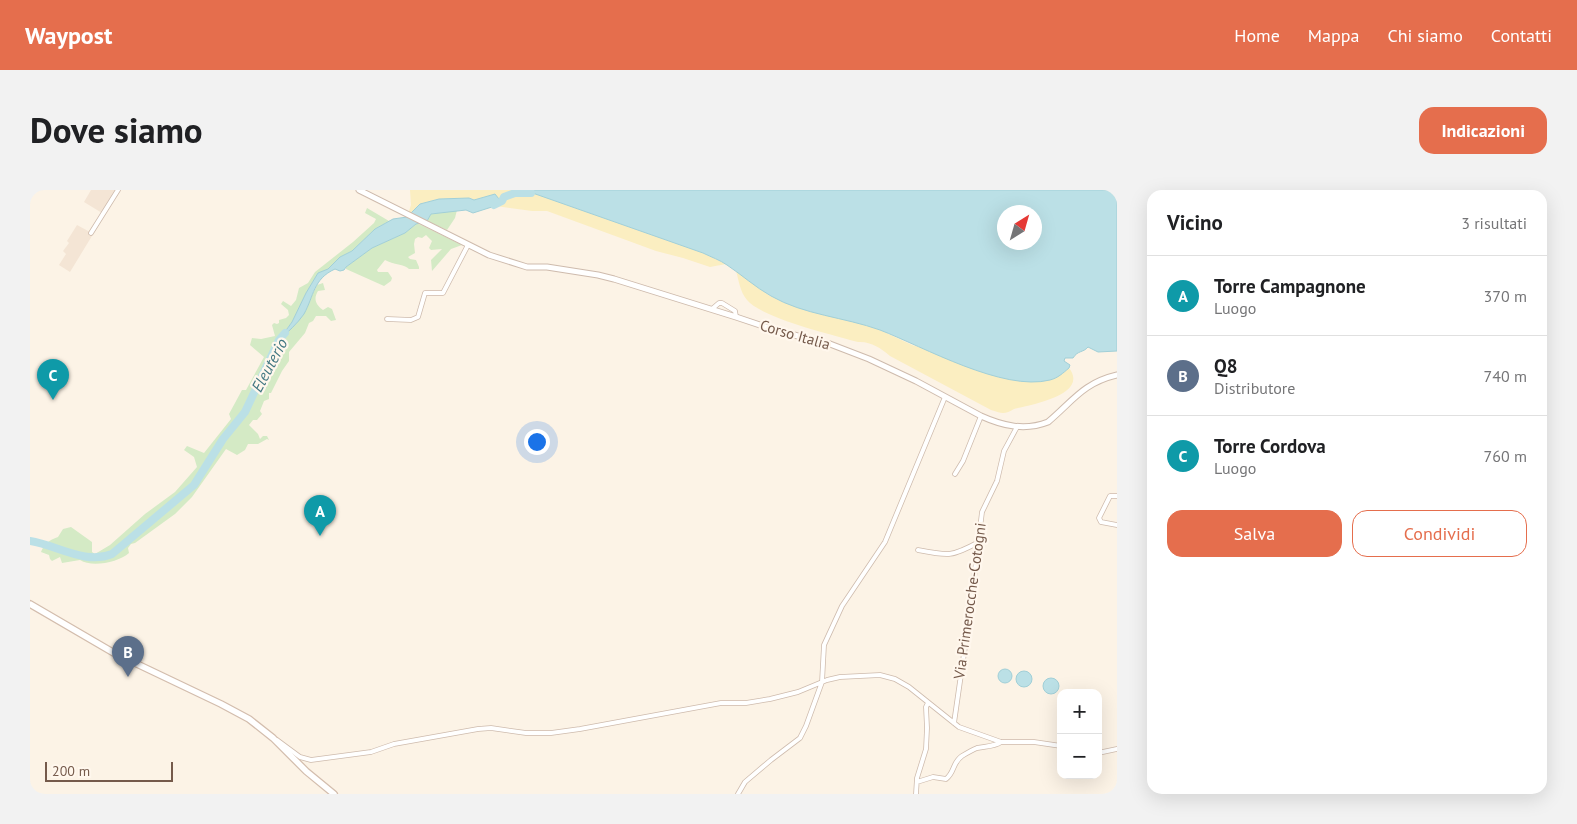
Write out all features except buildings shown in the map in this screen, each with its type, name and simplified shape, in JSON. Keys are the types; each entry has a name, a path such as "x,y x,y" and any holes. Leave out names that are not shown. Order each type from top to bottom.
{"main road":[{"path":"30,604 114,653 249,719 273,738 306,771 334,794"}],"street":[{"path":"91,233 118,190"},
{"name":"Corso Italia","path":"359,190 489,255 527,267 598,275 778,331 830,344 869,359 916,381 994,422 1017,427 1048,422 1088,386 1108,377 1117,376"},
{"path":"387,319 411,320 418,317 425,293 443,293 468,245"},
{"path":"712,309 719,303 722,303 735,311 736,317"},
{"path":"738,794 745,782 776,755 800,738 822,682 824,645 842,606 885,542 945,397"},
{"path":"955,474 963,461 981,416"},
{"name":"Via Primerocche-Cotogni","path":"954,723 982,512 997,481 1004,451 1017,427"},
{"path":"1117,496 1110,496 1099,518 1101,522 1117,525"},
{"path":"918,550 951,554 959,553 979,542"},
{"path":"273,738 300,757 311,760 371,752 394,744 492,728 526,733 551,733 580,729 721,703 746,703 770,699 798,692 840,677 880,675 895,679 909,687 959,727 1001,742 1034,742 1057,745"},
{"path":"916,794 917,782 926,749 926,707 928,703"},
{"path":"917,782 928,778 946,779 950,776 955,762 963,755 977,748 998,745 1001,742"},
{"path":"1102,752 1117,748"}],"shaded area":[{"path":"91,190 120,190 70,272 59,265 66,254 63,251 69,243 67,241 77,225 90,232 102,213 84,202"}],"green space":[{"path":"367,208 389,221 375,229 352,251 340,257 328,269 318,273 292,322 281,337 296,324 317,285 323,283 325,290 318,291 316,302 323,310 328,307 332,309 336,320 331,321 326,316 316,316 289,352 289,361 271,393 269,393 269,399 264,401 260,411 262,414 249,425 258,434 260,439 263,436 267,436 269,440 267,439 258,444 248,444 245,450 237,455 226,449 192,497 175,514 131,544 128,548 129,553 119,559 98,564 91,564 80,560 62,563 60,557 52,561 49,555 41,552 45,545 58,537 63,529 71,527 92,542 92,552 95,554 110,545 145,514 175,492 197,467 194,457 184,450 187,446 204,453 231,419 229,414 242,390 246,390 264,357 250,345 252,338 261,339 275,336 272,325 279,323 279,320 289,315 288,310 281,304 283,301 291,306 296,300 299,288 308,283 315,272 374,223 376,219 365,213"},
{"path":"457,210 455,218 447,230 427,221 431,214"},
{"path":"416,224 462,245 451,249 432,271 431,260 442,249 431,250 429,248 432,241 426,235 422,238 418,237 415,239 414,244 415,253 408,257 416,260 419,269 409,269 385,260 377,270 378,272 388,272 392,278 384,286 346,269 346,267 372,248 405,233"}],"sand":[{"path":"410,190 524,190 703,253 726,264 710,267 656,251 547,211 495,206 502,199 499,200 495,194 474,200 469,198 438,199 420,204 407,217 411,205"},
{"path":"736,271 770,296 785,303 846,319 880,330 912,345 1033,381 1052,378 1069,368 1073,377 1071,385 1065,392 1044,401 1005,413 991,410 890,356 875,346 799,325 755,307 743,294"}],"water":[{"path":"524,190 1117,190 1117,351 1098,352 1088,347 1073,358 1065,358 1064,361 1070,365 1069,368 1053,379 1031,382 1010,380 964,366 880,330 797,308 765,292 724,263 703,253"},
{"path":"495,194 502,201 495,206 473,213 466,210 431,214 427,221 416,224 405,233 372,248 344,270 335,269 328,273 318,283 304,314 279,340 292,322 318,273 328,269 340,257 352,251 375,229 393,219 407,217 420,204 439,199 469,198 474,200"},
{"path":"1002,669 1008,669 1012,676 1008,683 1002,683 998,679 998,673"},
{"path":"1024,671 1032,679 1024,687 1016,679"},
{"path":"1051,678 1058,683 1058,689 1051,694 1043,686"}],"waterway":[{"name":"Eleuterio","path":"494,205 502,201 504,197 515,193 531,193"},
{"name":"Eleuterio","path":"30,541 81,556 102,557 112,554 194,485 223,439 245,412 279,340 285,333"}],"place":[{"name":"Torre Cordova","path":"53,400"},
{"name":"Torre Campagnone","path":"320,536"},
{"name":"Q8","path":"128,677"}]}
